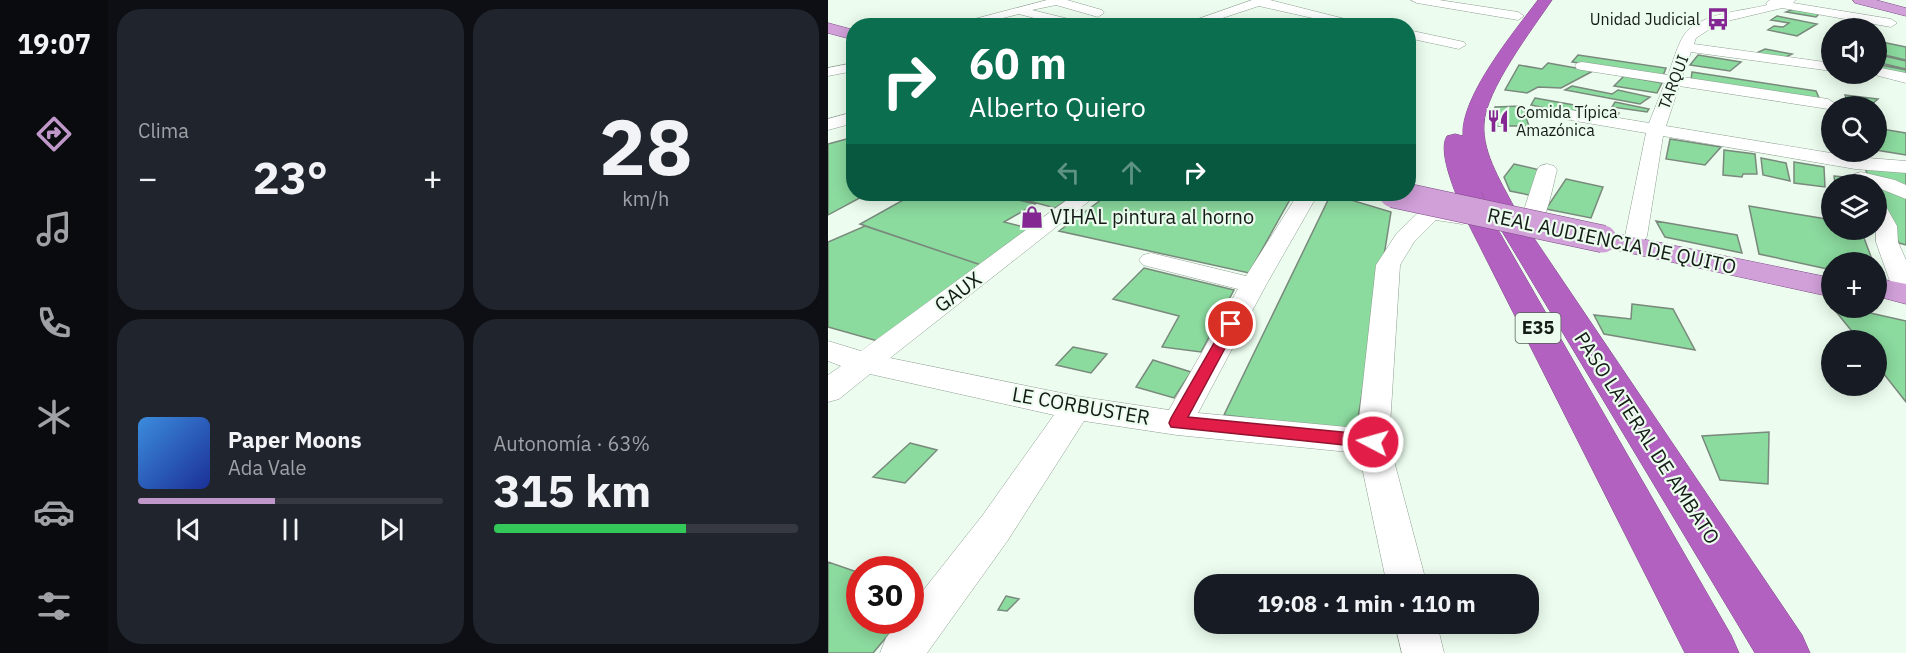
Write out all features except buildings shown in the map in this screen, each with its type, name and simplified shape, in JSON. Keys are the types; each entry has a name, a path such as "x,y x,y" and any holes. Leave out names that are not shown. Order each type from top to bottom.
{"highway":[{"name":"PASO LATERAL DE AMBATO","path":"1531,5 1500,39 1454,118 1457,162 1480,221 1713,653"},
{"name":"PASO LATERAL DE AMBATO","path":"1531,5 1473,120 1474,140 1481,163 1504,213 1785,653"}],"main road":[{"path":"1860,0 1906,11"},
{"path":"1878,0 1906,11"},
{"path":"828,22 846,25"},
{"path":"828,28 846,33"},
{"name":"REAL AUDIENCIA DE QUITO","path":"1416,190 1821,285"},
{"name":"REAL AUDIENCIA DE QUITO","path":"1416,198 1606,234 1636,236 1821,276"},
{"path":"1887,289 1906,292"},
{"path":"1887,300 1906,304"}],"street":[{"path":"1418,0 1531,5"},
{"path":"1756,0 1786,2 1891,23"},
{"path":"986,18 1058,1 1098,13 1083,18"},
{"path":"1209,18 1261,1 1333,18"},
{"name":"TARQUI","path":"1636,236 1655,131 1690,36 1701,26 1732,14 1786,2"},
{"path":"1017,10 1044,18"},
{"path":"1887,26 1906,11"},
{"path":"1416,36 1459,45"},
{"path":"1686,48 1821,65"},
{"path":"1582,66 1821,106"},
{"path":"828,72 846,69"},
{"path":"1887,74 1906,78"},
{"path":"828,84 846,81"},
{"path":"1558,113 1857,169 1906,168"},
{"path":"828,125 846,119"},
{"path":"1857,169 1906,193"},
{"path":"1518,235 1529,228 1547,170"},
{"name":"GAUX","path":"828,391 1079,201"},
{"path":"1177,423 1253,285 1304,201"},
{"path":"1404,574 1373,442 1388,265 1405,238 1430,214 1439,213 1480,221"},
{"path":"1887,228 1896,242 1906,292"},
{"path":"1152,260 1253,285"},
{"name":"LE CORBUSTER","path":"828,351 864,363 1076,408 1177,423 1373,442"},
{"path":"901,653 995,528 1076,408"},
{"path":"1418,634 1423,653"}],"place":[{"name":"Unidad Judicial","path":"1718,19"},
{"name":"Comida Típica Amazónica","path":"1498,121"},
{"name":"VIHAL pintura al horno","path":"1032,217"}],"route":[{"path":"1231,324 1177,423 1373,442"}]}
